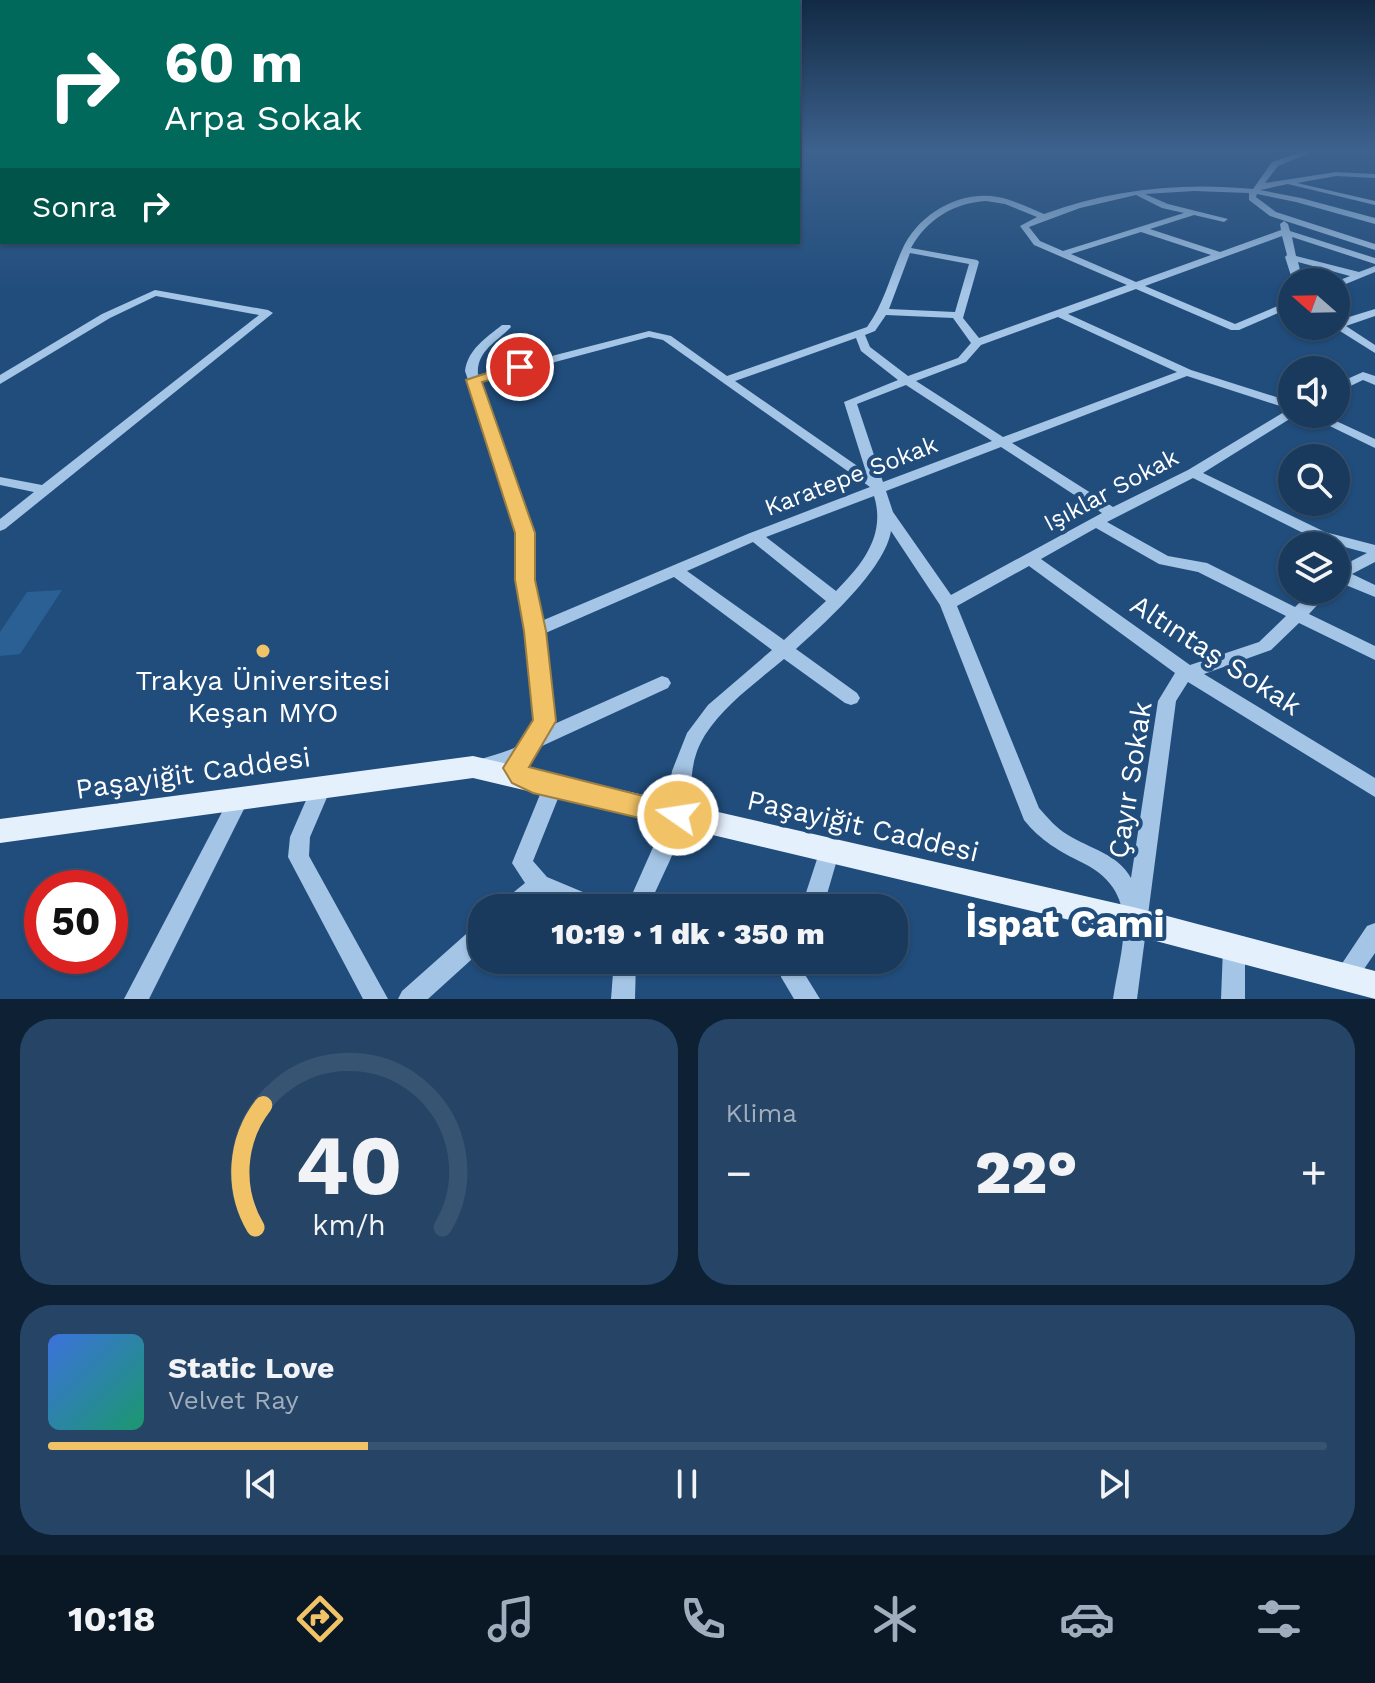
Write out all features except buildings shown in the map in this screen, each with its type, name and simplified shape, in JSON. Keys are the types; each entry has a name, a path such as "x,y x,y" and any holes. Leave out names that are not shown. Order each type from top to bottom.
{"main road":[{"name":"Paşayiğit Caddesi","path":"0,831 473,767 829,853 1137,922 1375,986"}],"street":[{"path":"1123,197 1045,218 1024,227 1035,242 1235,328 1278,309"},
{"path":"1145,197 1159,204 1224,219"},
{"path":"1254,197 1284,218 1375,247"},
{"path":"1284,197 1375,221"},
{"path":"1347,197 1375,203"},
{"path":"726,380 871,329 906,250 924,220 972,198 1003,199 1045,218"},
{"path":"1063,254 1192,213"},
{"path":"1284,218 1284,232 1294,268"},
{"path":"1141,229 1220,255"},
{"path":"643,894 678,815 680,778 692,742 719,704 784,650 836,600 882,545 886,533 886,512 850,402 962,360 975,340 994,337 1060,314 1284,232 1375,261"},
{"path":"906,250 974,262 958,315 961,326 975,340"},
{"path":"1290,257 1358,275"},
{"path":"1350,279 1375,269"},
{"path":"0,380 94,322 148,295 164,293 268,313 0,526"},
{"path":"881,312 958,315"},
{"path":"1350,320 1375,312"},
{"path":"1060,314 1187,372 1278,401"},
{"path":"506,327 473,357 469,367 524,526 525,580 535,631 545,715 516,768 521,776 543,784 522,863 539,884 562,894"},
{"path":"1350,333 1375,350"},
{"path":"473,380 649,334 667,338 880,488"},
{"path":"860,335 865,349 906,380 1112,513"},
{"name":"Karatepe Sokak","path":"535,631 755,536 1187,372"},
{"path":"1350,382 1363,375 1375,381"},
{"name":"Işıklar Sokak","path":"948,604 1112,513 1193,473 1278,421"},
{"path":"1341,428 1375,444"},
{"path":"1193,473 1320,536 1375,553"},
{"path":"0,481 45,490"},
{"path":"855,498 872,502 886,512 948,604 1031,814 1049,834 1115,870 1129,889 1137,922"},
{"path":"1097,522 1164,560 1202,567 1375,654"},
{"path":"755,536 836,600"},
{"path":"1350,567 1375,553"},
{"name":"Altıntaş Sokak","path":"1032,560 1188,673 1375,788"},
{"path":"675,570 851,698"},
{"path":"1350,580 1375,591"},
{"path":"1188,673 1265,646 1310,604"},
{"name":"Çayır Sokak","path":"1125,999 1167,701 1179,679 1188,673"},
{"path":"473,767 507,762 529,747 662,683"},
{"path":"321,788 300,837 298,857 376,999"},
{"path":"136,999 239,799"},
{"path":"816,894 829,853"},
{"path":"528,894 539,884"},
{"path":"1345,977 1375,934"},
{"path":"410,999 468,947"},
{"path":"1233,999 1234,948"},
{"path":"623,999 624,974"},
{"path":"793,974 808,999"}],"shaded area":[{"path":"62,590 20,654 0,656 0,632 27,592"}],"place":[{"name":"Trakya Üniversitesi Keşan MYO","path":"263,651"}],"district":[{"name":"İspat Cami","path":"1065,924"}],"route":[{"path":"520,367 473,380 525,533 525,580 535,631 545,721 535,741 518,759 516,768 521,776 533,782 678,815"}]}
